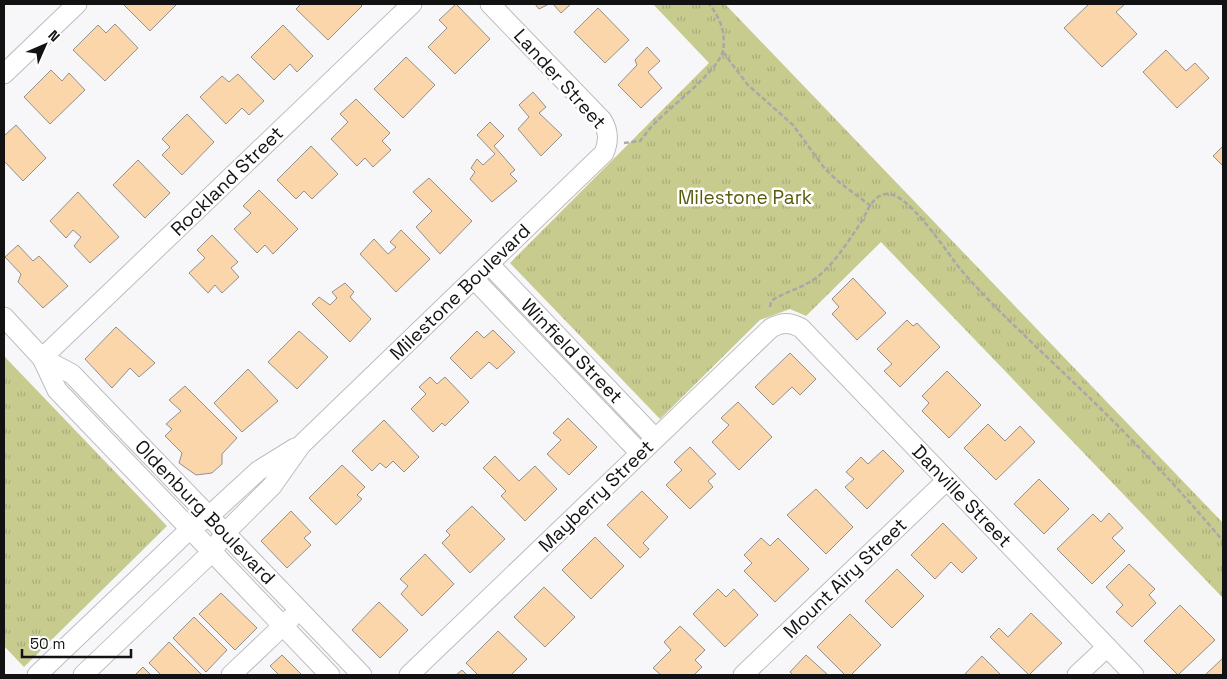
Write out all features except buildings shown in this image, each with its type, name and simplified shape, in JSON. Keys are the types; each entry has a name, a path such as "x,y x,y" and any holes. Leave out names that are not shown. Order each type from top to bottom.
{"street":[{"path":"4,74 77,4"},
{"name":"Rockland Street","path":"42,358 412,4"},
{"name":"Lander Street","path":"490,4 602,120 608,139"},
{"name":"Milestone Boulevard","path":"83,675 212,552 225,533 272,486 301,445 604,153 608,139"},
{"name":"Winfield Street","path":"489,264 656,438"},
{"name":"Winfield Street","path":"474,279 640,453"},
{"name":"Oldenburg Boulevard","path":"4,317 42,358 57,390 330,675"},
{"name":"Mayberry Street","path":"409,675 771,328 778,324 787,323"},
{"name":"Danville Street","path":"787,323 800,328 1134,675"},
{"name":"Oldenburg Boulevard","path":"42,358 72,374 362,675"},
{"name":"Milestone Boulevard","path":"37,675 190,529 209,516 258,471 301,445"},
{"name":"Mount Airy Street","path":"743,675 947,480"},
{"path":"231,675 299,610"},
{"path":"1077,675 1107,647"}],"path":[{"path":"608,139 640,141 655,122 708,74 723,52 723,31 717,14 709,4"},
{"path":"723,52 748,85 793,125 825,169 870,206"},
{"path":"770,307 771,301 780,295 809,283 824,272 860,224 874,199 886,194 897,196 910,206 934,233 961,269 1026,338 1124,431 1178,487 1223,541"}],"green space":[{"name":"Milestone Park","path":"653,4 725,4 1223,523 1223,598 881,242 806,316 790,309 760,320 660,419 510,263 709,63"},
{"path":"4,356 167,526 24,667 4,646"}]}
